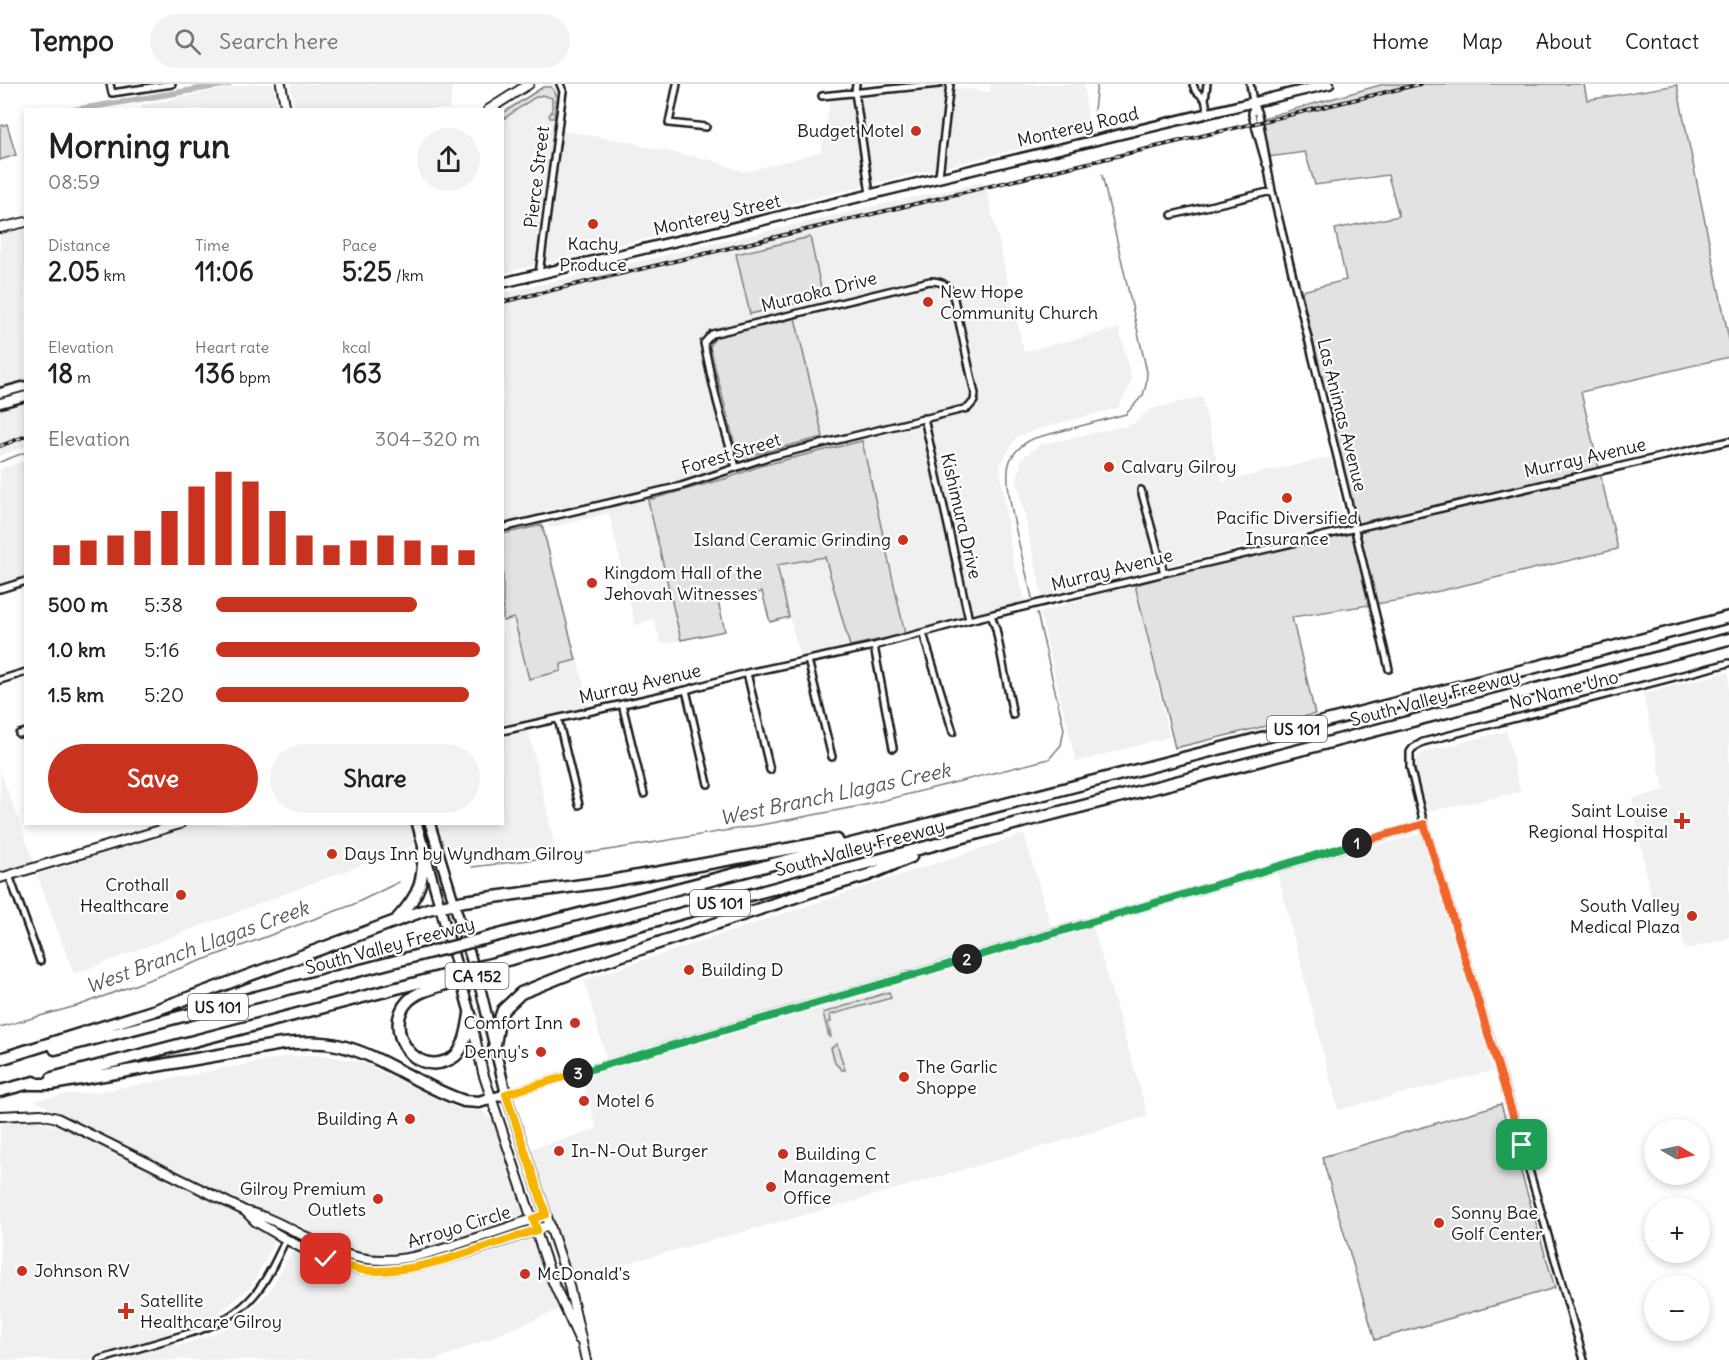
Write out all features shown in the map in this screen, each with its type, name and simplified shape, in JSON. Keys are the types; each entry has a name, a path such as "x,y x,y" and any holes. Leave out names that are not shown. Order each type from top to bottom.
{"highway":[{"name":"South Valley Freeway","path":"0,1061 483,939 1729,617"},
{"name":"South Valley Freeway","path":"0,1091 444,980 948,841 1729,639"},
{"path":"0,1061 147,1013 440,906 605,882 840,840 865,840"},
{"path":"494,1050 503,1010 521,993 592,965 813,891 868,875 948,841"},
{"path":"396,921 417,893 423,878 424,846"},
{"path":"444,980 416,995 402,1009 399,1021 400,1037 411,1056 421,1062 431,1064 453,1058 460,1051 466,1038 470,1014"},
{"path":"27,1084 52,1084 282,1044 313,1042 339,1045 359,1052 464,1101 478,1102 492,1098"}],"main road":[{"name":"Monterey Road","path":"939,176 1329,84"},
{"name":"Monterey Street","path":"504,283 939,176"},
{"path":"0,393 24,387"},
{"path":"0,403 24,397"},
{"path":"417,825 470,1014"},
{"name":"CA 152","path":"430,825 481,992 506,1094"},
{"path":"492,1098 506,1094"}],"street":[{"path":"110,84 112,93 172,84"},
{"path":"281,84 286,108"},
{"path":"491,108 529,84"},
{"name":"Pierce Street","path":"539,274 563,84"},
{"path":"677,84 669,123 706,128"},
{"path":"856,84 855,92 870,194"},
{"path":"822,96 939,84"},
{"path":"939,176 950,84"},
{"path":"1193,84 1195,90 1204,99"},
{"path":"1207,84 1204,99 1208,113"},
{"name":"Las Animas Avenue","path":"1250,84 1253,102 1252,115 1261,153 1267,168 1389,669"},
{"path":"1172,215 1272,191"},
{"path":"0,228 24,222"},
{"name":"Muraoka Drive","path":"736,467 723,426 704,343 712,334 872,294 938,281 948,286 951,292 964,343 975,394 974,401 968,408"},
{"name":"Forest Street","path":"504,528 681,486 768,457 968,408"},
{"name":"Kishimura Drive","path":"924,418 969,620"},
{"name":"Murray Avenue","path":"504,731 686,690 747,673 874,646 969,620 1164,573 1729,441"},
{"path":"1142,490 1164,573"},
{"path":"0,589 24,582"},
{"path":"991,615 996,629 1013,716"},
{"path":"923,633 953,732"},
{"path":"874,646 893,748"},
{"path":"808,660 832,757"},
{"name":"No Name Uno","path":"1424,824 1410,767 1410,752 1413,747 1423,742 1729,663"},
{"path":"0,680 24,673"},
{"path":"747,673 770,770"},
{"path":"686,690 708,784"},
{"path":"622,704 644,794"},
{"path":"558,719 579,805"},
{"path":"579,1339 567,1277 506,1094 1424,824 1507,1094 1584,1360"},
{"path":"0,878 177,825"},
{"path":"9,875 40,962"},
{"path":"470,1014 480,1062 492,1098 560,1299 586,1360"},
{"name":"Arroyo Circle","path":"0,1116 41,1114 57,1118 244,1211 262,1215 342,1253 381,1261 428,1255 546,1214"},
{"name":"Arroyo Circle","path":"244,1211 255,1221 286,1239 338,1263 363,1270 413,1267 550,1225"},
{"path":"99,1360 215,1325 238,1312 250,1301 268,1276 286,1239"}],"shaded area":[{"path":"251,84 273,84 278,108 142,108 141,105"},
{"path":"290,84 453,84 449,108 295,108"},
{"path":"546,84 553,84 558,91 556,118 563,131 636,143 641,146 710,160 745,172 821,152 831,98 852,94 953,87 990,92 991,84 1036,84 1036,86 1084,84 1089,132 504,273 504,109"},
{"path":"1384,84 1584,84 1587,100 1677,85 1729,339 1729,357 1581,392 1618,549 1401,600 1292,617 1315,714 1175,748 1135,585 1268,549 1352,531 1302,291 1346,280 1335,229 1399,216 1388,175 1315,185 1305,152 1261,158 1252,121"},
{"path":"543,87 551,87 556,94 554,118 550,118 549,115 552,112 552,98 542,95 504,118 504,112"},
{"path":"7,124 16,155 0,160 0,126"},
{"path":"985,182 1024,352 1119,328 1132,381 1118,408 1017,436 1000,466 1012,556 1026,603 905,634 862,441 760,466 728,478 648,500 681,640 661,644 654,619 635,625 609,513 549,528 547,511 504,523 504,293"},
{"path":"24,229 24,385 0,391 0,234"},
{"path":"810,237 823,297 750,314 736,254"},
{"path":"795,318 823,437 746,456 737,453 710,348 711,343 722,334"},
{"path":"1202,397 1222,482 1331,457 1344,523 1042,596 1017,481 1021,459 1039,445 1133,424 1150,409"},
{"path":"24,403 24,447 0,456 0,409"},
{"path":"862,441 905,634 850,646 825,557 777,565 789,617 770,622 762,592 718,601 725,631 681,640 648,500 728,478 760,466"},
{"path":"24,461 24,578 0,585 0,469"},
{"path":"543,522 590,709 528,728 555,847 449,853 419,843 74,974 37,875 186,825 504,825 504,534"},
{"path":"542,525 576,660 561,664 561,671 529,679 514,618 504,621 504,534"},
{"path":"825,557 850,646 800,656 776,565"},
{"path":"1135,586 1169,737 1076,762 1040,613 1091,596"},
{"name":"Saint Louise Regional Hospital","path":"1729,672 1729,938 1685,950 1673,902 1653,905 1632,799 1664,790 1643,694"},
{"path":"1507,731 1520,792 1426,812 1413,760 1424,752"},
{"path":"0,770 34,862 0,872"},
{"path":"1424,833 1496,1070 1338,1110 1277,872"},
{"path":"1024,834 1051,927 1090,917 1148,1116 827,1209 572,1278 524,1151 597,1129 580,1073 608,1064 584,980","holes":["888,976 891,981 805,1006 803,999"]},
{"path":"889,992 891,998 830,1015 831,1022 828,1022 831,1037 829,1037 823,1013"},
{"path":"837,1044 845,1070 835,1063 831,1048"},
{"name":"Gilroy Premium Outlets","path":"324,1055 364,1063 458,1109 482,1111 493,1121 558,1310 436,1360 2,1360 0,1357 0,1120 28,1118 78,1132 267,1230 274,1244 250,1288 217,1314 171,1329 177,1346 212,1335 243,1318 268,1293 306,1228 164,1169 102,1133 34,1101 68,1094 99,1092 289,1056"},
{"name":"Sonny Bae Golf Center","path":"1501,1104 1555,1288 1375,1340 1322,1157"}],"waterway":[{"path":"86,108 229,84"},
{"name":"West Branch Llagas Creek","path":"1094,110 1097,84"},
{"name":"West Branch Llagas Creek","path":"1032,598 1009,491 1009,464 1013,455 1019,448 1035,438 1126,414 1143,395 1146,385 1147,372 1102,175"},
{"path":"0,462 24,453"},
{"name":"West Branch Llagas Creek","path":"472,867 602,851 772,823 865,805 1049,759 1061,745 1064,729 1037,613"},
{"name":"West Branch Llagas Creek","path":"0,1027 80,1005 352,905 399,882"}],"railway":[{"path":"504,302 1420,84"},
{"path":"0,446 24,437"}],"place":[{"name":"Budget Motel","path":"916,131"},
{"name":"Kachy Produce","path":"593,224"},
{"name":"New Hope Community Church","path":"928,302"},
{"name":"Calvary Gilroy","path":"1109,467"},
{"name":"Pacific Diversified Insurance","path":"1287,498"},
{"name":"Island Ceramic Grinding","path":"903,540"},
{"name":"Kingdom Hall of the Jehovah Witnesses","path":"592,583"},
{"name":"Saint Louise Regional Hospital","path":"1682,821"},
{"name":"Days Inn by Wyndham Gilroy","path":"332,854"},
{"name":"Crothall Healthcare","path":"181,895"},
{"name":"South Valley Medical Plaza","path":"1692,916"},
{"name":"Building D","path":"689,970"},
{"name":"Comfort Inn","path":"575,1023"},
{"name":"Denny's","path":"541,1052"},
{"name":"The Garlic Shoppe","path":"904,1077"},
{"name":"Motel 6","path":"584,1101"},
{"name":"Building A","path":"410,1119"},
{"name":"In-N-Out Burger","path":"559,1151"},
{"name":"Building C","path":"783,1154"},
{"name":"Management Office","path":"771,1187"},
{"name":"Gilroy Premium Outlets","path":"378,1199"},
{"name":"Sonny Bae Golf Center","path":"1439,1223"},
{"name":"Johnson RV","path":"22,1271"},
{"name":"McDonald's","path":"525,1274"},
{"name":"Satellite Healthcare Gilroy","path":"126,1311"}],"route":[{"path":"326,1259 363,1270 395,1270 449,1257 537,1230 533,1219 546,1214 506,1094 1424,824 1522,1145"}]}
